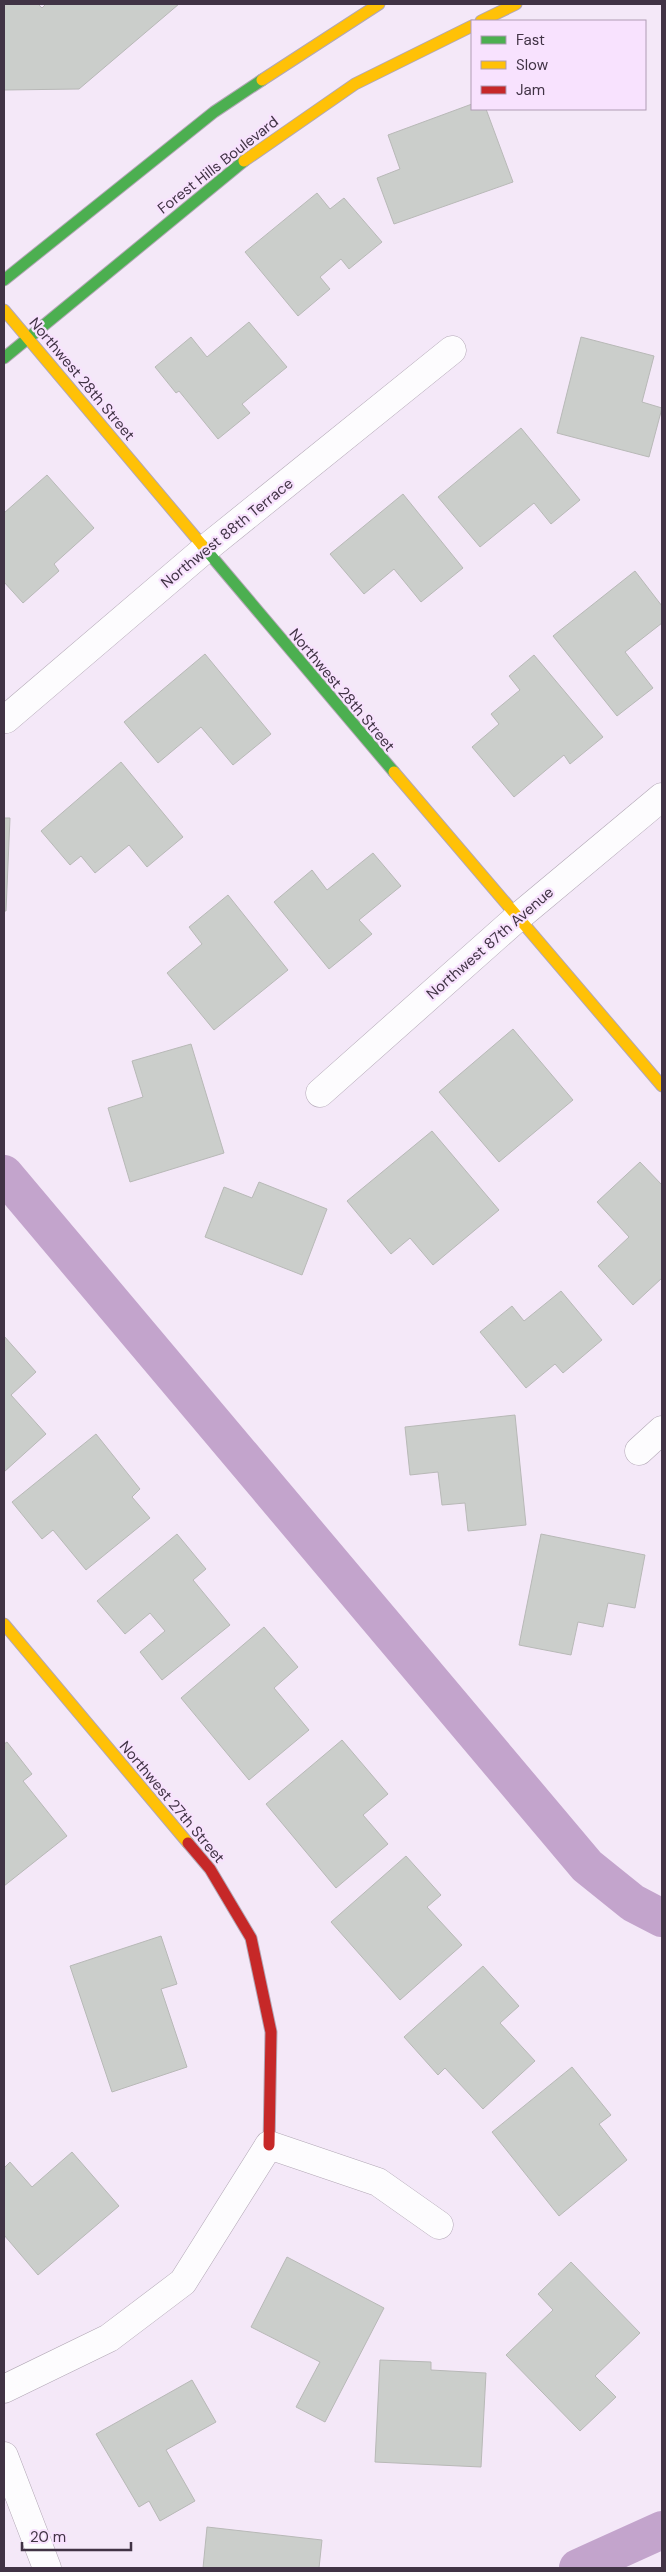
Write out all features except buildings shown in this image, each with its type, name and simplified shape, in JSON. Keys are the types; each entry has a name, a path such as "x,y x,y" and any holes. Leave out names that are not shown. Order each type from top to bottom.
{"street":[{"path":"4,280 214,112 379,4"},
{"path":"483,20 516,4"},
{"name":"Forest Hills Boulevard","path":"4,358 256,151 355,84 471,26"},
{"name":"Northwest 28th Street","path":"4,310 29,337 204,550 516,918 662,1086"},
{"name":"Northwest 88th Terrace","path":"6,719 204,550 452,350"},
{"name":"Northwest 87th Avenue","path":"320,1093 516,918 662,797"},
{"path":"639,1451 662,1430"},
{"name":"Northwest 27th Street","path":"4,1624 210,1869 250,1938 271,2032 270,2145"},
{"path":"4,2389 109,2338 183,2282 270,2145 378,2182 439,2225"},
{"path":"4,2456 47,2568"}],"waterway":[{"path":"4,1174 587,1866 633,1903 662,1918"},
{"path":"578,2568 662,2530"}],"traffic: fast":[{"path":"4,280 214,112 262,80"},
{"path":"4,358 244,161"},
{"path":"202,545 394,772"}],"traffic: slow":[{"path":"262,80 379,4"},
{"path":"483,20 516,4"},
{"path":"244,161 355,84 471,26"},
{"path":"4,310 202,545"},
{"path":"394,772 662,1086"},
{"path":"4,1624 188,1843"}],"traffic: jam":[{"path":"188,1843 210,1869 251,1938 271,2032 269,2145"}]}
